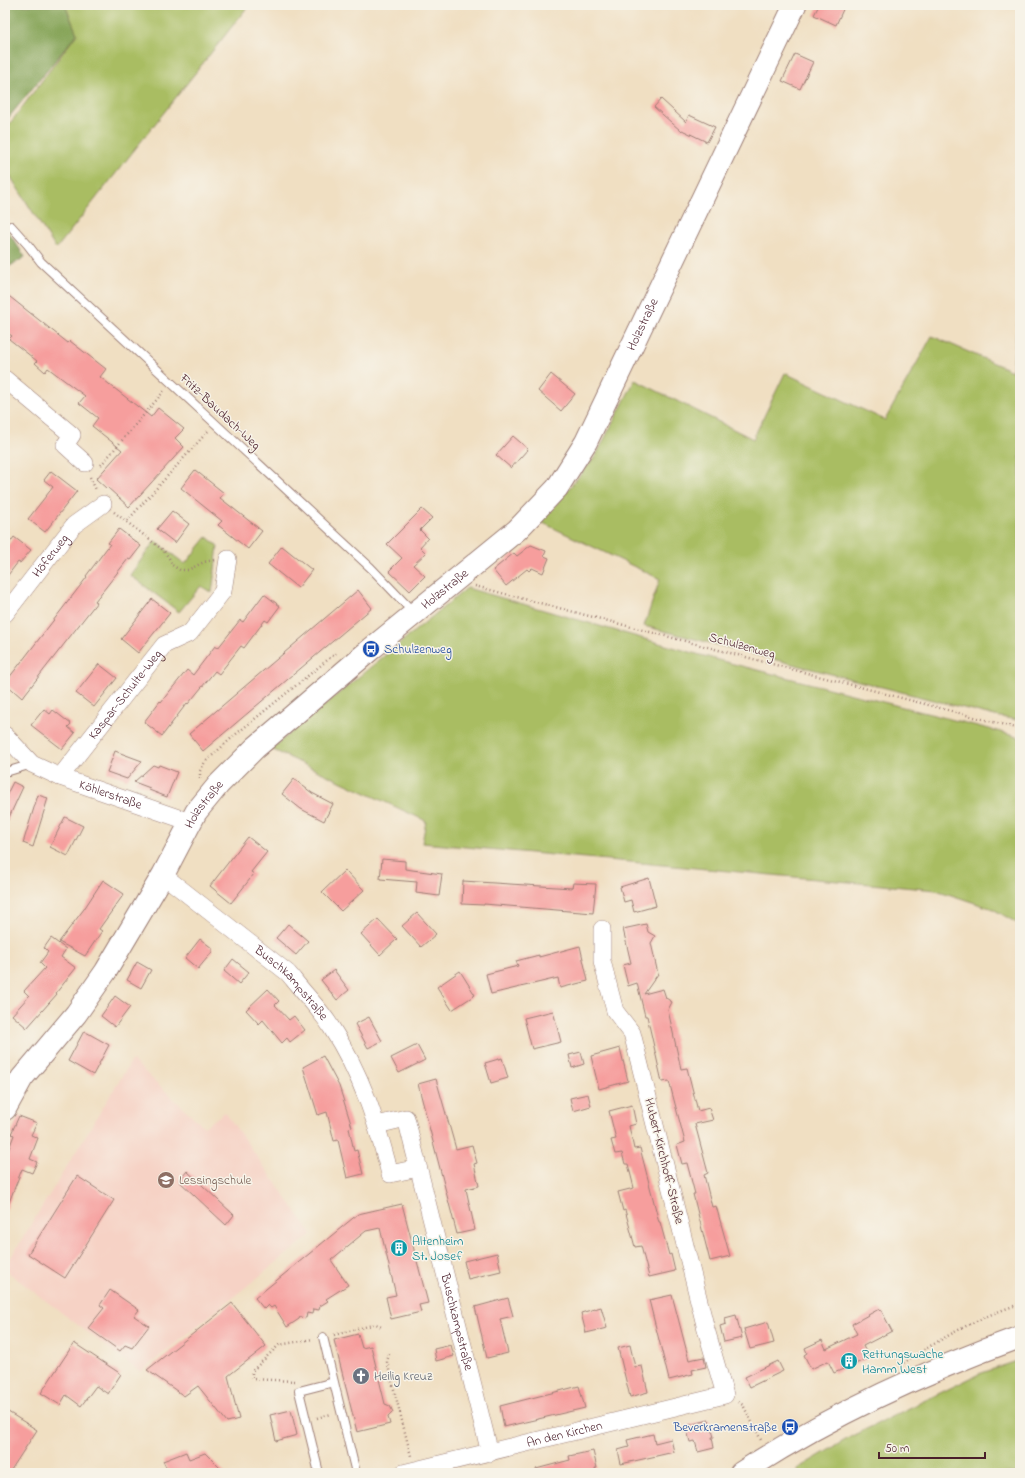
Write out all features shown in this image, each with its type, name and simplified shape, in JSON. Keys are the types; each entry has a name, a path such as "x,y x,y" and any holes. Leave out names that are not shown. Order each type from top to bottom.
{"street":[{"name":"Holzstraße","path":"5,1110 22,1078 76,1014 106,971 163,875 190,822 206,799 236,766 255,748 415,613 517,530 557,488 586,442 795,5"},
{"path":"5,379 72,435 65,445 92,469"},
{"name":"Höferweg","path":"5,614 74,525 102,504"},
{"name":"Kaspar-Schulte-Weg","path":"60,777 164,645 190,633 223,591 228,559"},
{"name":"Köhlerstraße","path":"5,735 32,764 60,777 190,822"},
{"name":"Buschkampstraße","path":"163,875 293,979 331,1026 355,1068 377,1125 390,1174 418,1168"},
{"name":"Hubert-Kirchhoff-Straße","path":"602,929 602,962 615,1011 632,1033 706,1329 725,1395"},
{"name":"Buschkampstraße","path":"377,1125 406,1118 490,1453"},
{"path":"741,1473 797,1440 882,1395 977,1352 1020,1337"},
{"name":"An den Kirchen","path":"409,1472 725,1395"}],"lane":[{"name":"Fritz-Baudach-Weg","path":"11,226 41,262 371,568 415,613"},
{"path":"5,771 32,764"},
{"path":"323,1337 356,1473"},
{"path":"320,1473 299,1391 334,1382"}],"path":[{"path":"171,383 92,469 102,504 127,521 163,550 172,565 180,570 188,570 204,562 228,559"},
{"path":"127,521 215,424"},
{"name":"Schulzenweg","path":"461,576 474,586 1020,729"},
{"path":"206,799 200,785 200,771 206,762 235,735"},
{"path":"966,1325 995,1312 1020,1304"},
{"path":"299,1391 296,1381 252,1379 252,1371 279,1345 323,1337 376,1324 383,1328"},
{"path":"390,1354 387,1362 409,1472"},
{"path":"725,1395 743,1405 764,1445"},
{"path":"306,1420 341,1412"}],"shaded area":[{"name":"Lessingschule","path":"132,1060 204,1127 225,1112 312,1234 140,1372 5,1270 5,1267"}],"green space":[{"path":"5,5 65,5 77,34 5,122"},
{"path":"65,5 249,5 56,249 5,168 5,130 77,34"},
{"path":"5,227 25,257 5,269"},
{"path":"1020,299 1020,702 1017,720 995,716 644,626 660,579 541,522 595,457 635,380 753,439 785,373 885,420 932,336 1012,371"},
{"path":"207,537 218,546 212,593 201,586 179,612 130,575 155,541 185,564"},
{"path":"467,588 718,660 1020,738 1020,925 993,909 936,890 422,843 426,821 271,749"},
{"path":"1020,1360 1020,1473 799,1473 797,1469 852,1436 979,1374"}],"building":[{"path":"819,5 845,5 836,25 814,15"},
{"path":"795,54 813,62 800,89 782,81"},
{"path":"661,99 686,122 689,115 715,127 707,142 682,130 681,131 654,107"},
{"path":"5,293 68,343 70,341 106,369 100,377 151,417 158,408 184,429 175,438 184,447 129,507 96,479 122,450 92,426 98,418 79,403 85,396 48,368 45,372 35,363 37,361 9,339 12,336 5,331"},
{"path":"551,374 575,394 561,411 538,391"},
{"path":"513,436 528,449 511,468 496,455"},
{"path":"195,470 224,493 220,498 262,531 248,549 218,525 222,521 181,488"},
{"path":"51,471 77,491 45,532 28,519 53,487 44,480"},
{"path":"422,509 432,518 420,530 428,538 420,547 426,553 413,565 425,576 410,591 389,571 402,558 387,544"},
{"path":"172,511 189,524 175,543 157,529"},
{"path":"119,529 141,546 130,560 128,559 95,601 97,602 22,698 5,683 87,577 86,576 110,544 108,543"},
{"path":"14,537 31,550 20,563 18,562 5,579 5,549"},
{"path":"531,545 546,551 544,556 549,558 543,573 532,568 529,571 527,569 506,586 493,570 514,553 517,556"},
{"path":"282,546 312,570 298,588 268,564"},
{"path":"358,590 372,608 203,751 189,734"},
{"path":"264,594 280,606 268,622 265,620 244,648 241,646 219,674 215,671 188,704 187,703 162,736 144,722 187,670 193,675 215,646 218,648 240,620 243,622"},
{"path":"152,599 170,613 138,653 121,639"},
{"path":"99,664 117,678 94,707 76,693"},
{"path":"44,709 50,714 53,710 71,724 68,727 75,733 62,749 31,725"},
{"path":"115,751 142,761 127,779 107,772"},
{"path":"153,765 158,767 159,765 177,772 167,797 134,782"},
{"path":"294,779 312,793 333,804 324,821 301,809 282,794"},
{"path":"13,782 23,787 5,826 5,798"},
{"path":"38,795 48,798 33,847 23,843"},
{"path":"65,817 83,826 68,856 50,847"},
{"path":"248,837 267,852 251,872 254,874 231,903 210,886"},
{"path":"382,859 405,861 405,869 442,874 439,896 416,893 417,882 380,879"},
{"path":"345,870 364,890 341,911 322,892"},
{"path":"649,878 656,906 634,912 631,900 624,902 620,887"},
{"path":"103,880 124,894 99,929 102,931 85,956 59,942 84,909"},
{"path":"463,881 572,888 573,883 596,884 593,913 484,904 462,904"},
{"path":"417,913 436,934 421,947 402,926"},
{"path":"378,919 397,939 380,955 361,934"},
{"path":"288,924 308,941 296,955 276,938"},
{"path":"646,924 648,932 655,936 651,943 658,974 644,994 663,989 666,998 672,1002 668,1010 681,1069 687,1068 698,1111 709,1108 713,1120 695,1124 708,1173 704,1175 712,1207 716,1206 730,1256 710,1261 693,1194 695,1194 687,1163 682,1164 677,1145 685,1142 669,1081 662,1082 647,1016 645,1016 637,983 628,986 623,965 631,963 623,929"},
{"path":"51,938 66,949 61,957 76,968 56,993 57,994 27,1028 12,1015 29,996 24,991 45,968 40,963 48,952 44,948"},
{"path":"200,939 212,948 212,952 198,969 185,958"},
{"path":"580,946 588,981 560,988 558,978 491,994 486,974 518,966 516,961 539,955 539,957"},
{"path":"233,959 249,972 239,984 224,971"},
{"path":"137,962 151,970 141,988 127,980"},
{"path":"334,970 349,990 337,1000 321,980"},
{"path":"460,971 475,995 452,1010 437,987"},
{"path":"268,989 279,1001 275,1005 289,1020 294,1016 305,1030 290,1042 287,1038 282,1043 263,1020 259,1024 246,1010"},
{"path":"115,996 130,1007 115,1027 101,1016"},
{"path":"553,1011 561,1042 532,1049 524,1018"},
{"path":"369,1017 382,1041 368,1048 355,1024"},
{"path":"84,1031 109,1045 93,1075 68,1061"},
{"path":"417,1045 425,1060 399,1073 391,1058"},
{"path":"620,1048 628,1081 599,1089 591,1056"},
{"path":"581,1052 584,1064 572,1068 569,1055"},
{"path":"323,1056 339,1086 352,1127 349,1128 354,1151 357,1150 363,1174 347,1178 338,1140 334,1141 327,1112 318,1115 303,1067"},
{"path":"502,1058 508,1078 491,1083 485,1063"},
{"path":"436,1079 456,1149 472,1145 477,1163 474,1164 479,1186 466,1189 475,1230 457,1234 418,1084"},
{"path":"588,1094 591,1106 573,1111 570,1098"},
{"path":"632,1105 636,1124 629,1126 634,1149 640,1148 659,1222 669,1255 671,1254 675,1271 649,1277 641,1246 635,1247 625,1210 623,1211 618,1192 634,1188 628,1164 625,1164 622,1153 615,1154 611,1140 616,1139 609,1111"},
{"path":"19,1116 37,1123 31,1135 38,1138 30,1159 37,1162 32,1173 22,1169 6,1210 5,1159 14,1135 11,1134"},
{"path":"187,1171 234,1215 226,1225 179,1181"},
{"path":"77,1176 114,1200 65,1278 28,1254"},
{"path":"402,1204 428,1303 419,1305 421,1312 391,1319 386,1297 396,1295 380,1228 366,1231 331,1260 348,1285 326,1299 328,1301 320,1306 319,1310 313,1309 312,1314 307,1313 306,1318 300,1317 287,1327 274,1306 271,1308 268,1305 264,1309 255,1298 358,1214"},
{"path":"497,1253 501,1271 468,1279 464,1261"},
{"path":"110,1290 139,1310 134,1316 149,1326 132,1348 125,1345 120,1351 88,1328 104,1308 100,1305"},
{"path":"672,1295 689,1360 704,1357 706,1367 692,1370 693,1374 669,1380 649,1300"},
{"path":"508,1298 513,1316 500,1319 508,1353 487,1358 475,1307"},
{"path":"232,1303 266,1346 228,1376 239,1419 227,1422 198,1386 184,1396 147,1370"},
{"path":"601,1307 607,1328 586,1333 581,1313"},
{"path":"879,1309 880,1311 881,1310 892,1331 863,1346 869,1358 834,1373 828,1361 811,1369 804,1355 807,1353 805,1348 822,1340 826,1349 857,1334 852,1324"},
{"path":"736,1315 742,1338 724,1342 720,1326 726,1324 725,1318"},
{"path":"768,1322 774,1343 750,1349 744,1329"},
{"name":"Heilig Kreuz","path":"358,1334 362,1348 371,1346 385,1404 390,1406 393,1412 388,1417 390,1424 357,1432 334,1340"},
{"path":"74,1343 121,1374 108,1394 96,1386 81,1406 66,1395 60,1405 41,1393"},
{"path":"451,1345 454,1356 436,1361 434,1349"},
{"path":"630,1345 635,1367 642,1366 648,1392 630,1397 618,1348"},
{"path":"778,1361 783,1371 750,1387 745,1377"},
{"path":"579,1386 585,1408 504,1427 500,1406"},
{"path":"5,1410 37,1430 9,1473 5,1473"},
{"path":"291,1410 297,1435 276,1441 270,1415"},
{"path":"709,1420 714,1437 712,1437 714,1448 698,1452 695,1441 690,1442 686,1426"},
{"path":"653,1434 655,1443 671,1439 674,1452 621,1464 618,1450 629,1447 627,1440"},
{"path":"593,1451 597,1468 595,1468 596,1473 537,1473 536,1469 570,1460 569,1456"},
{"path":"186,1452 189,1459 205,1453 225,1473 169,1473 163,1461"}],"place":[{"name":"Schulzenweg","path":"371,649"},
{"name":"Lessingschule","path":"166,1180"},
{"name":"Altenheim St. Josef","path":"399,1248"},
{"name":"Rettungswache Hamm West","path":"849,1361"},
{"name":"Heilig Kreuz","path":"361,1376"},
{"name":"Beverkramenstraße","path":"790,1427"}]}
